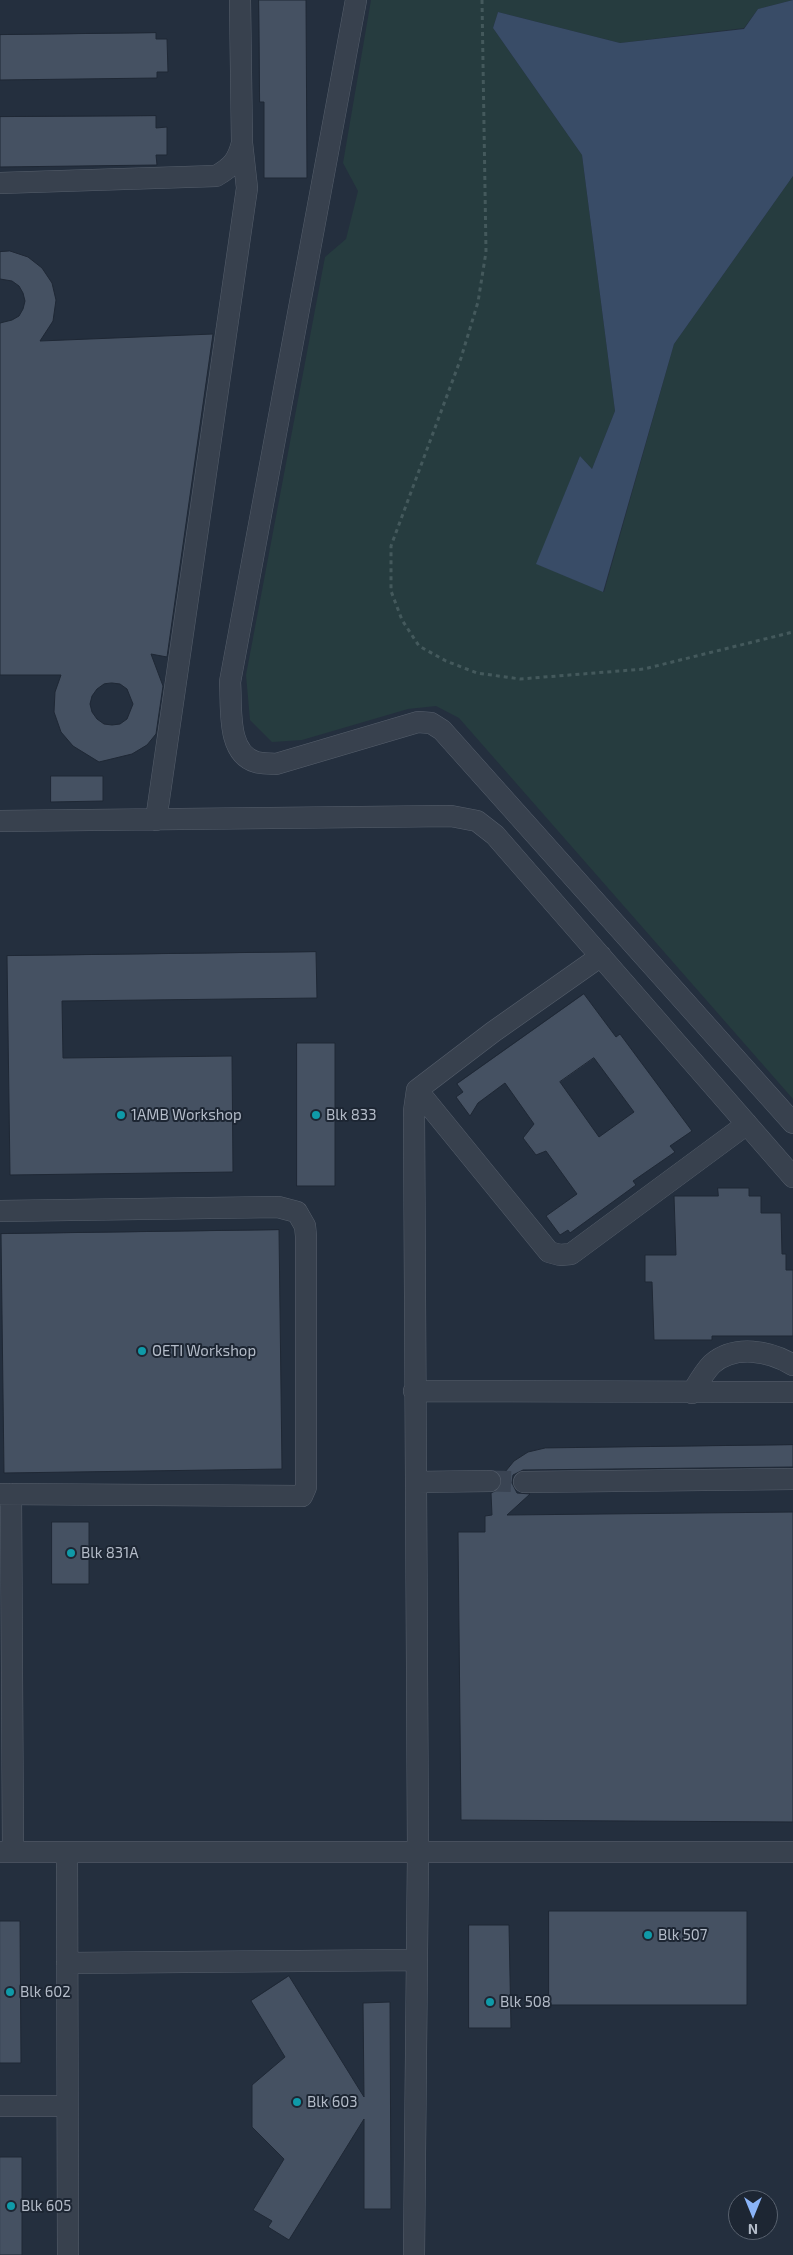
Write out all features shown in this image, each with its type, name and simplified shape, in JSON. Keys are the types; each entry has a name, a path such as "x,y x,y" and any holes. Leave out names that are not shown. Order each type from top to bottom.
{"lane":[{"path":"156,820 247,188 242,143 240,0"},
{"path":"356,0 230,682 233,731 241,753 256,762 276,764 418,722 431,723 442,730 793,1123"},
{"path":"0,183 216,176 231,168 239,157 242,143"},
{"path":"0,821 452,816 477,821 495,834 793,1177"},
{"path":"414,2255 418,1852 414,1392 414,1111 417,1090 493,1032 601,956"},
{"path":"417,1090 550,1252 560,1255 571,1254 747,1124"},
{"path":"0,1211 278,1207 297,1212 305,1226 306,1236 306,1487 302,1496 6,1494 6,1852 793,1852"},
{"path":"692,1393 704,1373 713,1364 724,1356 737,1352 764,1353 783,1359 793,1365"},
{"path":"414,1392 793,1392"},
{"path":"524,1482 793,1479"},
{"path":"416,1482 490,1481"},
{"path":"66,1852 68,2255"},
{"path":"67,1963 417,1960"},
{"path":"0,2106 67,2106"}],"path":[{"path":"482,0 486,252 478,302 464,349 391,546 391,591 402,620 419,646 446,662 477,674 520,679 644,669 793,632"}],"green space":[{"path":"371,0 793,0 758,9 744,28 620,43 498,12 493,28 582,155 615,411 592,469 580,456 537,564 604,592 674,344 793,176 793,1099 459,718 436,706 408,709 302,740 272,742 250,720 246,675 325,257 346,239 358,191 343,163"}],"water":[{"path":"793,0 793,176 674,344 603,592 536,564 580,456 592,469 615,411 582,155 493,28 498,12 620,43 744,29 758,9"}],"building":[{"path":"259,0 306,0 307,178 264,178 264,102 260,102"},
{"path":"156,33 156,39 167,39 168,72 157,72 157,78 0,80 0,35"},
{"path":"156,116 156,128 167,127 167,155 156,155 157,165 0,167 0,117"},
{"path":"10,251 28,257 42,268 52,283 56,300 53,321 40,341 213,334 167,657 151,654 163,686 156,734 147,745 132,754 99,762 73,746 61,732 54,712 55,692 61,675 0,675 0,323 19,316 25,301 19,286 12,281 0,279 0,252","holes":["104,684 120,684 127,689 133,704 127,719 120,724 104,724 92,712 90,704 92,696"]},
{"path":"51,776 103,776 103,801 51,802"},
{"name":"1AMB Workshop","path":"316,952 317,998 62,1001 63,1058 232,1056 233,1172 10,1175 7,956"},
{"path":"584,994 616,1037 620,1034 692,1131 670,1146 675,1152 633,1181 636,1185 570,1233 568,1230 560,1235 546,1216 577,1194 546,1151 536,1155 523,1138 534,1124 505,1083 478,1103 470,1116 456,1097 463,1092 457,1084","holes":["594,1058 634,1112 599,1137 560,1082"]},
{"name":"Blk 833","path":"297,1043 335,1043 335,1186 297,1186"},
{"path":"718,1188 749,1188 749,1196 761,1196 761,1213 781,1213 782,1254 786,1254 786,1270 793,1270 793,1336 712,1336 712,1340 654,1340 652,1282 645,1282 645,1255 676,1255 674,1196 718,1196"},
{"name":"OETI Workshop","path":"279,1230 282,1469 4,1473 1,1234"},
{"path":"793,1445 793,1467 523,1470 513,1475 512,1483 517,1493 530,1494 507,1515 793,1512 793,1822 461,1820 458,1532 485,1532 485,1516 492,1515 491,1493 501,1488 502,1477 514,1461 528,1452 545,1448"},
{"name":"Blk 831A","path":"52,1522 89,1522 89,1584 52,1584"},
{"name":"Blk 507","path":"549,1911 747,1911 747,2005 549,2005"},
{"name":"Blk 602","path":"0,1921 20,1921 21,2063 0,2063"},
{"name":"Blk 508","path":"469,1925 509,1925 511,2028 469,2028"},
{"name":"Blk 603","path":"289,1976 364,2097 363,2003 390,2002 391,2209 364,2209 364,2119 289,2240 268,2227 272,2221 253,2210 284,2159 252,2127 252,2085 285,2057 251,2001"},
{"name":"Blk 605","path":"0,2157 22,2157 22,2255 0,2255"}],"tunnel":[{"path":"490,1481 524,1482"}],"place":[{"name":"1AMB Workshop","path":"121,1115"},
{"name":"Blk 833","path":"316,1115"},
{"name":"OETI Workshop","path":"142,1351"},
{"name":"Blk 831A","path":"71,1553"},
{"name":"Blk 507","path":"648,1935"},
{"name":"Blk 602","path":"10,1992"},
{"name":"Blk 508","path":"490,2002"},
{"name":"Blk 603","path":"297,2102"},
{"name":"Blk 605","path":"11,2206"}]}
